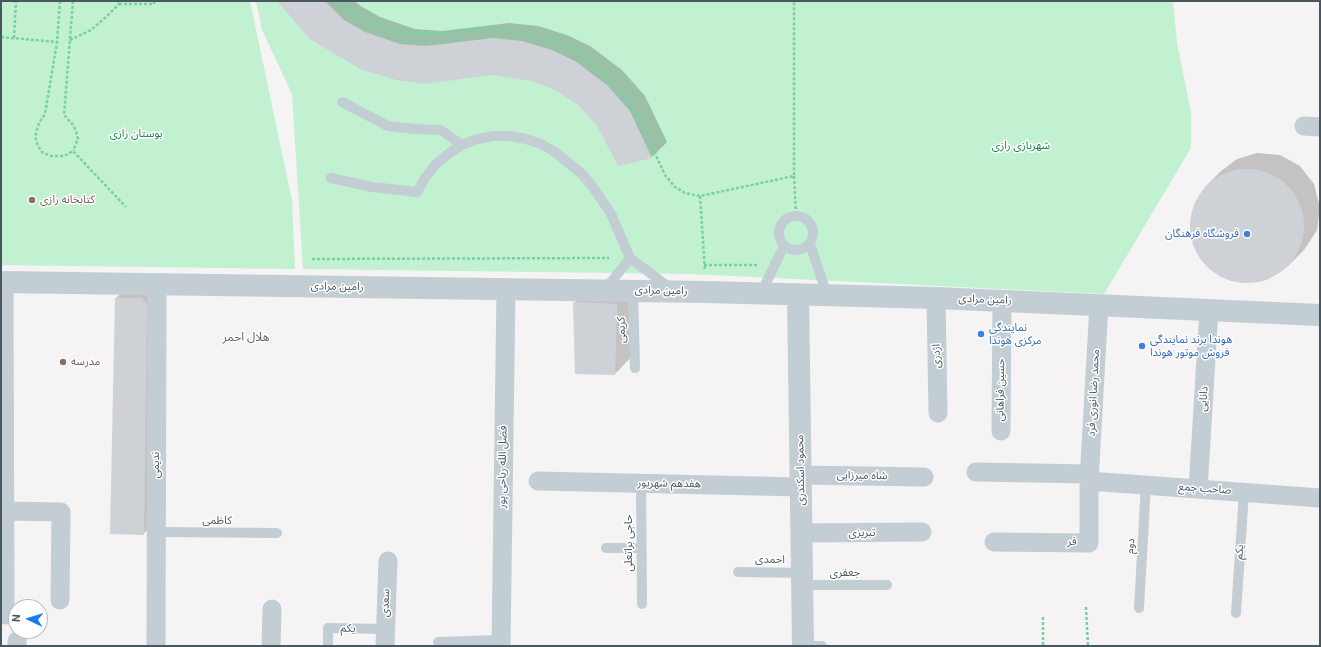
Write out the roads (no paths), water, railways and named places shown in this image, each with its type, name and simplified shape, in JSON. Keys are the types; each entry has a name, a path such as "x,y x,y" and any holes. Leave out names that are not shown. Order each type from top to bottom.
{"street":[{"name":"رامین مرادی","path":"3,282 761,293 936,298 1320,315"},
{"path":"3,282 3,472 5,512 3,592 5,615"},
{"name":"ندیمی","path":"156,646 157,284"},
{"name":"فضل الله ریاحی پور","path":"501,643 506,289"},
{"name":"محمود اسکندری","path":"798,294 803,646"},
{"name":"اژدری","path":"936,298 938,413"},
{"name":"حسین فراهانی","path":"1001,431 1002,301"},
{"name":"محمد رضا انوری فرد","path":"1090,478 1099,305"},
{"name":"دانایی","path":"1198,489 1210,310"},
{"path":"976,472 1090,478"},
{"name":"شاه میرزایی","path":"801,481 924,477"},
{"name":"صاحب جمع","path":"1090,478 1146,485 1320,498"},
{"name":"فر","path":"994,542 1089,543 1090,478"},
{"name":"هفدهم شهریور","path":"538,481 641,483 801,481"},
{"path":"5,512 61,512 60,600"},
{"name":"تبریزی","path":"801,533 922,532"},
{"name":"سعدی","path":"385,638 388,561"},
{"path":"271,646 272,608"}],"lane":[{"path":"342,102 388,126 442,130 462,145"},
{"path":"331,178 372,188 417,192 435,164 462,145 477,139 488,137 510,136 526,139 541,144 555,152 582,174 593,187 611,214 630,258 675,291"},
{"path":"796,216 807,220 813,231 813,237 810,244 804,249 797,251 790,250 784,246 780,240 778,233 780,226 789,217 796,216"},
{"path":"810,244 827,295"},
{"path":"761,293 784,246"},
{"path":"605,290 630,258"},
{"name":"کریمی","path":"633,291 635,368"},
{"name":"حاجی براتعلی","path":"641,483 642,604"},
{"name":"دوم","path":"1139,608 1146,485"},
{"name":"یکم","path":"1236,613 1244,492"},
{"name":"کاظمی","path":"156,532 277,533"},
{"path":"606,548 641,548"},
{"name":"احمدی","path":"738,572 802,579"},
{"name":"جعفری","path":"802,579 887,585"},
{"name":"یکم","path":"328,646 328,628 385,638"},
{"path":"438,642 501,643"},
{"path":"803,646 822,646"}],"place":[{"name":"کتابخانه رازی","path":"32,200"},
{"name":"فروشگاه فرهنگان","path":"1247,234"},
{"name":"نمایندگی مرکزی هوندا","path":"981,334"},
{"name":"هوندا برند نمایندگی فروش موتور هوندا","path":"1142,346"},
{"name":"مدرسه","path":"63,362"}],"district":[{"name":"هلال احمر","path":"246,338"}],"park label":[{"name":"بوستان رازی","path":"136,134"},
{"name":"شهربازی رازی","path":"1021,146"}]}
